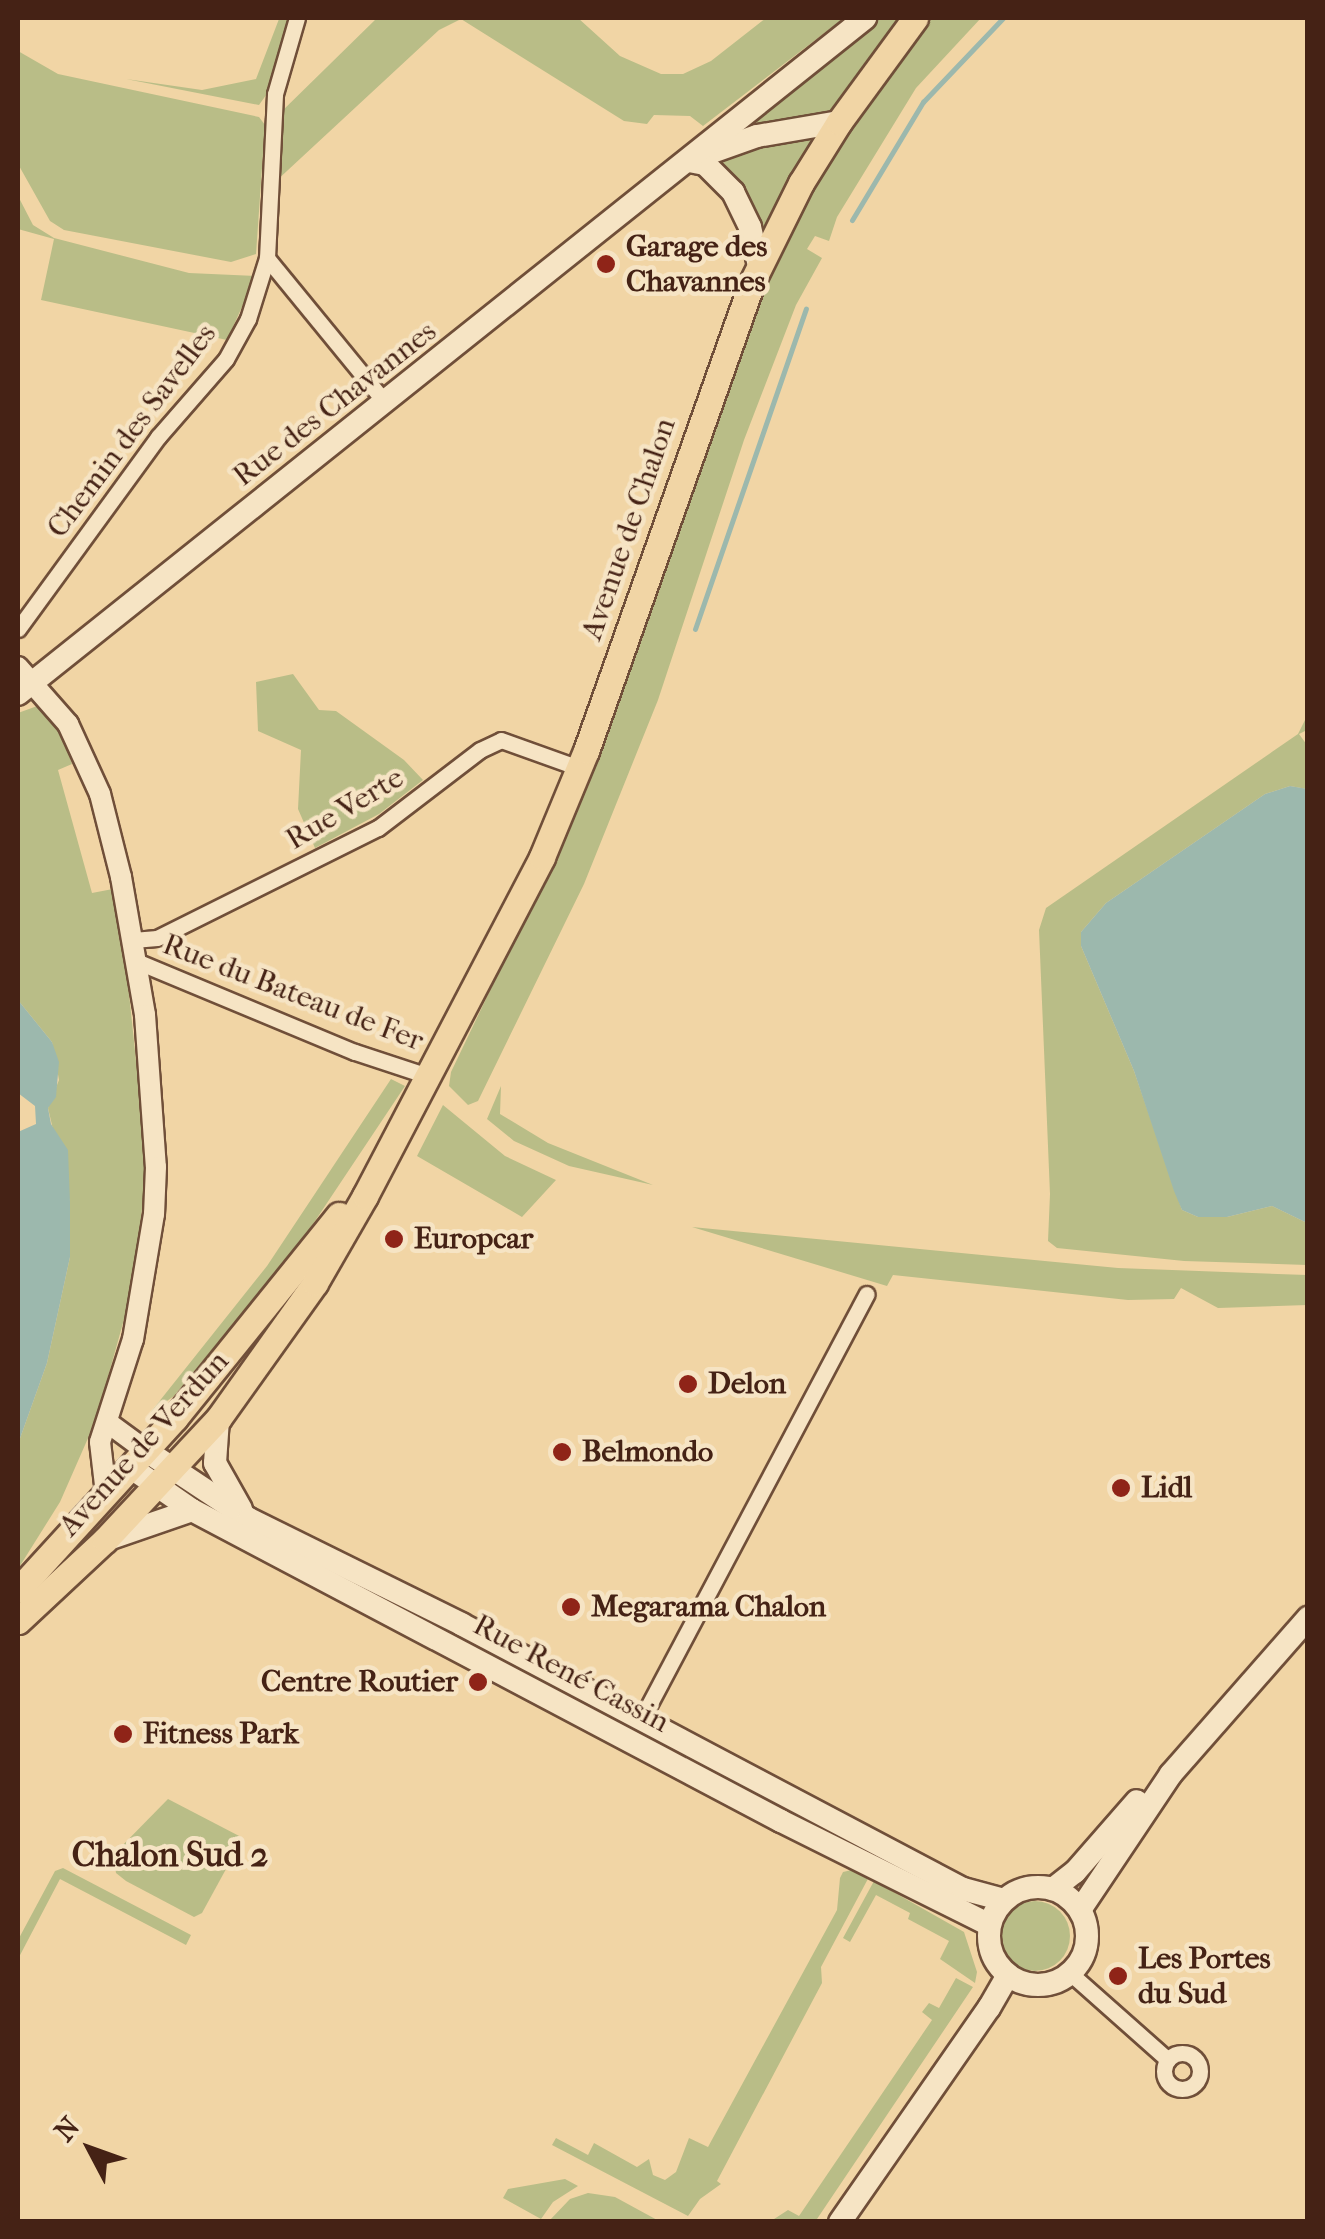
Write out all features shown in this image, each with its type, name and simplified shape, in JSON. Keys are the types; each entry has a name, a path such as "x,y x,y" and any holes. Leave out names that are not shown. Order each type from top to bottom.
{"main road":[{"name":"Rue des Chavannes","path":"23,681 386,402 865,18"},
{"name":"Avenue de Chalon","path":"430,1077 542,857 579,768 759,266 839,122 915,18"},
{"path":"689,161 757,136 839,122"},
{"path":"689,161 705,164 733,192 750,227 759,266"},
{"name":"Avenue de Verdun","path":"18,1621 105,1540 218,1419 315,1284 430,1077"},
{"name":"Avenue de Verdun","path":"18,1590 138,1459 272,1302 392,1142"},
{"path":"218,1419 214,1463 225,1488 249,1519"},
{"name":"Rue René Cassin","path":"138,1459 164,1478 461,1624 963,1889 1004,1900"},
{"name":"Rue René Cassin","path":"164,1478 192,1510 366,1598 781,1821 990,1925"},
{"path":"105,1540 192,1510"},
{"path":"366,1598 461,1624"},
{"path":"1080,1910 1171,1774 1308,1618"},
{"path":"568,1706 642,1720"},
{"path":"1053,1889 1075,1872 1139,1798 1171,1774"},
{"path":"1026,1888 1053,1889 1080,1910 1087,1939 1070,1973 1036,1985 1008,1974 992,1952 990,1925 1004,1900 1026,1888"},
{"path":"840,2222 989,2008 1008,1974"}],"street":[{"name":"Chemin des Savelles","path":"18,629 158,437 226,359 248,320 267,258 275,94 297,18"},
{"path":"267,258 386,402"},
{"path":"23,681 68,724 100,794 136,959 156,1167 154,1214 133,1340 104,1432 106,1494"},
{"name":"Rue Verte","path":"136,959 157,938 378,828 480,750 501,740 579,768"},
{"name":"Rue du Bateau de Fer","path":"136,959 355,1052 430,1077"},
{"path":"642,1720 867,1294"},
{"path":"104,1432 138,1459"},
{"path":"1070,1973 1168,2060"}],"green space":[{"path":"291,18 269,91 259,105 126,79 202,90 256,79 279,19"},
{"path":"377,18 578,18 620,56 661,74 683,74 711,61 766,18 844,18 703,126 690,116 654,115 647,124 624,121 461,19 439,30 274,183 277,116"},
{"path":"872,18 902,18 828,120 731,139"},
{"path":"932,18 981,18 916,88 837,217 829,241 815,236 807,249 822,258 796,305 744,440 658,700 584,884 478,1101 468,1105 449,1086 451,1072 567,830 622,694 770,267 815,188 899,57"},
{"path":"18,51 58,74 259,117 265,125 256,254 231,262 64,230 50,221 18,164"},
{"path":"810,136 815,140 763,236 741,189 722,161 728,151"},
{"path":"18,196 33,225 54,238 189,273 256,276 227,340 41,300 54,239 18,229"},
{"path":"293,674 319,710 336,711 404,760 423,780 379,814 315,848 298,809 301,750 258,731 256,682"},
{"path":"40,705 60,731 72,764 58,770 92,893 118,888 147,1166 133,1287 96,1420 60,1502 18,1569 18,1444 47,1363 70,1257 70,1202 48,1108 59,1080 52,1042 18,1000 18,713"},
{"path":"1307,716 1307,730 1299,734 1307,745 1307,789 1290,786 1265,794 1106,903 1081,932 1081,946 1134,1071 1182,1210 1198,1217 1227,1217 1272,1206 1307,1223 1307,1265 1184,1261 1057,1248 1048,1241 1050,1194 1039,930 1046,908 1298,734"},
{"path":"391,1079 405,1086 303,1239 174,1396 150,1413 267,1266"},
{"path":"501,1086 500,1114 548,1143 653,1185 569,1166 514,1141 487,1119"},
{"path":"443,1105 505,1156 556,1180 522,1217 417,1156"},
{"path":"692,1227 1118,1268 1307,1275 1307,1305 1218,1308 1181,1288 1174,1299 1128,1300 893,1275 887,1286"},
{"path":"168,1799 243,1838 202,1913 194,1917 116,1873 116,1852"},
{"path":"63,1868 191,1935 186,1945 60,1879 18,1959 18,1940 55,1871"},
{"path":"856,1869 870,1875 821,1967 822,1983 717,2181 721,2184 700,2199 688,2216 552,2145 556,2138 588,2155 594,2143 637,2167 649,2159 653,2175 665,2180 676,2172 689,2138 708,2147 837,1910 843,1872"},
{"path":"874,1881 964,1932 977,1972 975,1983 940,1959 949,1941 908,1919 910,1913 876,1895 850,1942 843,1938"},
{"path":"1035,1901 1060,1911 1070,1936 1060,1961 1035,1971 1010,1961 1000,1936 1010,1911"},
{"path":"956,1978 973,1987 817,2219 771,2221 788,2210 799,2216 932,2020 922,2012 929,2003 939,2008"},
{"path":"565,2179 578,2186 553,2202 541,2219 503,2198 508,2189"},
{"path":"588,2193 615,2197 659,2221 549,2221 570,2199"}],"shaded area":[{"path":"1290,786 1308,789 1307,1223 1272,1206 1227,1217 1198,1217 1182,1210 1174,1191 1134,1071 1081,946 1081,932 1106,903 1265,794"},
{"path":"18,1000 52,1042 59,1062 56,1097 48,1108 51,1124 68,1150 70,1257 47,1363 18,1444 18,1132 36,1124 35,1106 18,1093"}],"waterway":[{"path":"852,220 923,102 1003,18"},
{"path":"695,629 806,309"}],"place":[{"name":"Garage des Chavannes","path":"606,264"},
{"name":"Europcar","path":"394,1239"},
{"name":"Delon","path":"688,1384"},
{"name":"Belmondo","path":"562,1452"},
{"name":"Lidl","path":"1121,1488"},
{"name":"Megarama Chalon","path":"571,1607"},
{"name":"Centre Routier","path":"478,1682"},
{"name":"Fitness Park","path":"123,1734"},
{"name":"Les Portes du Sud","path":"1118,1976"}],"district":[{"name":"Chalon Sud 2","path":"170,1855"}]}
